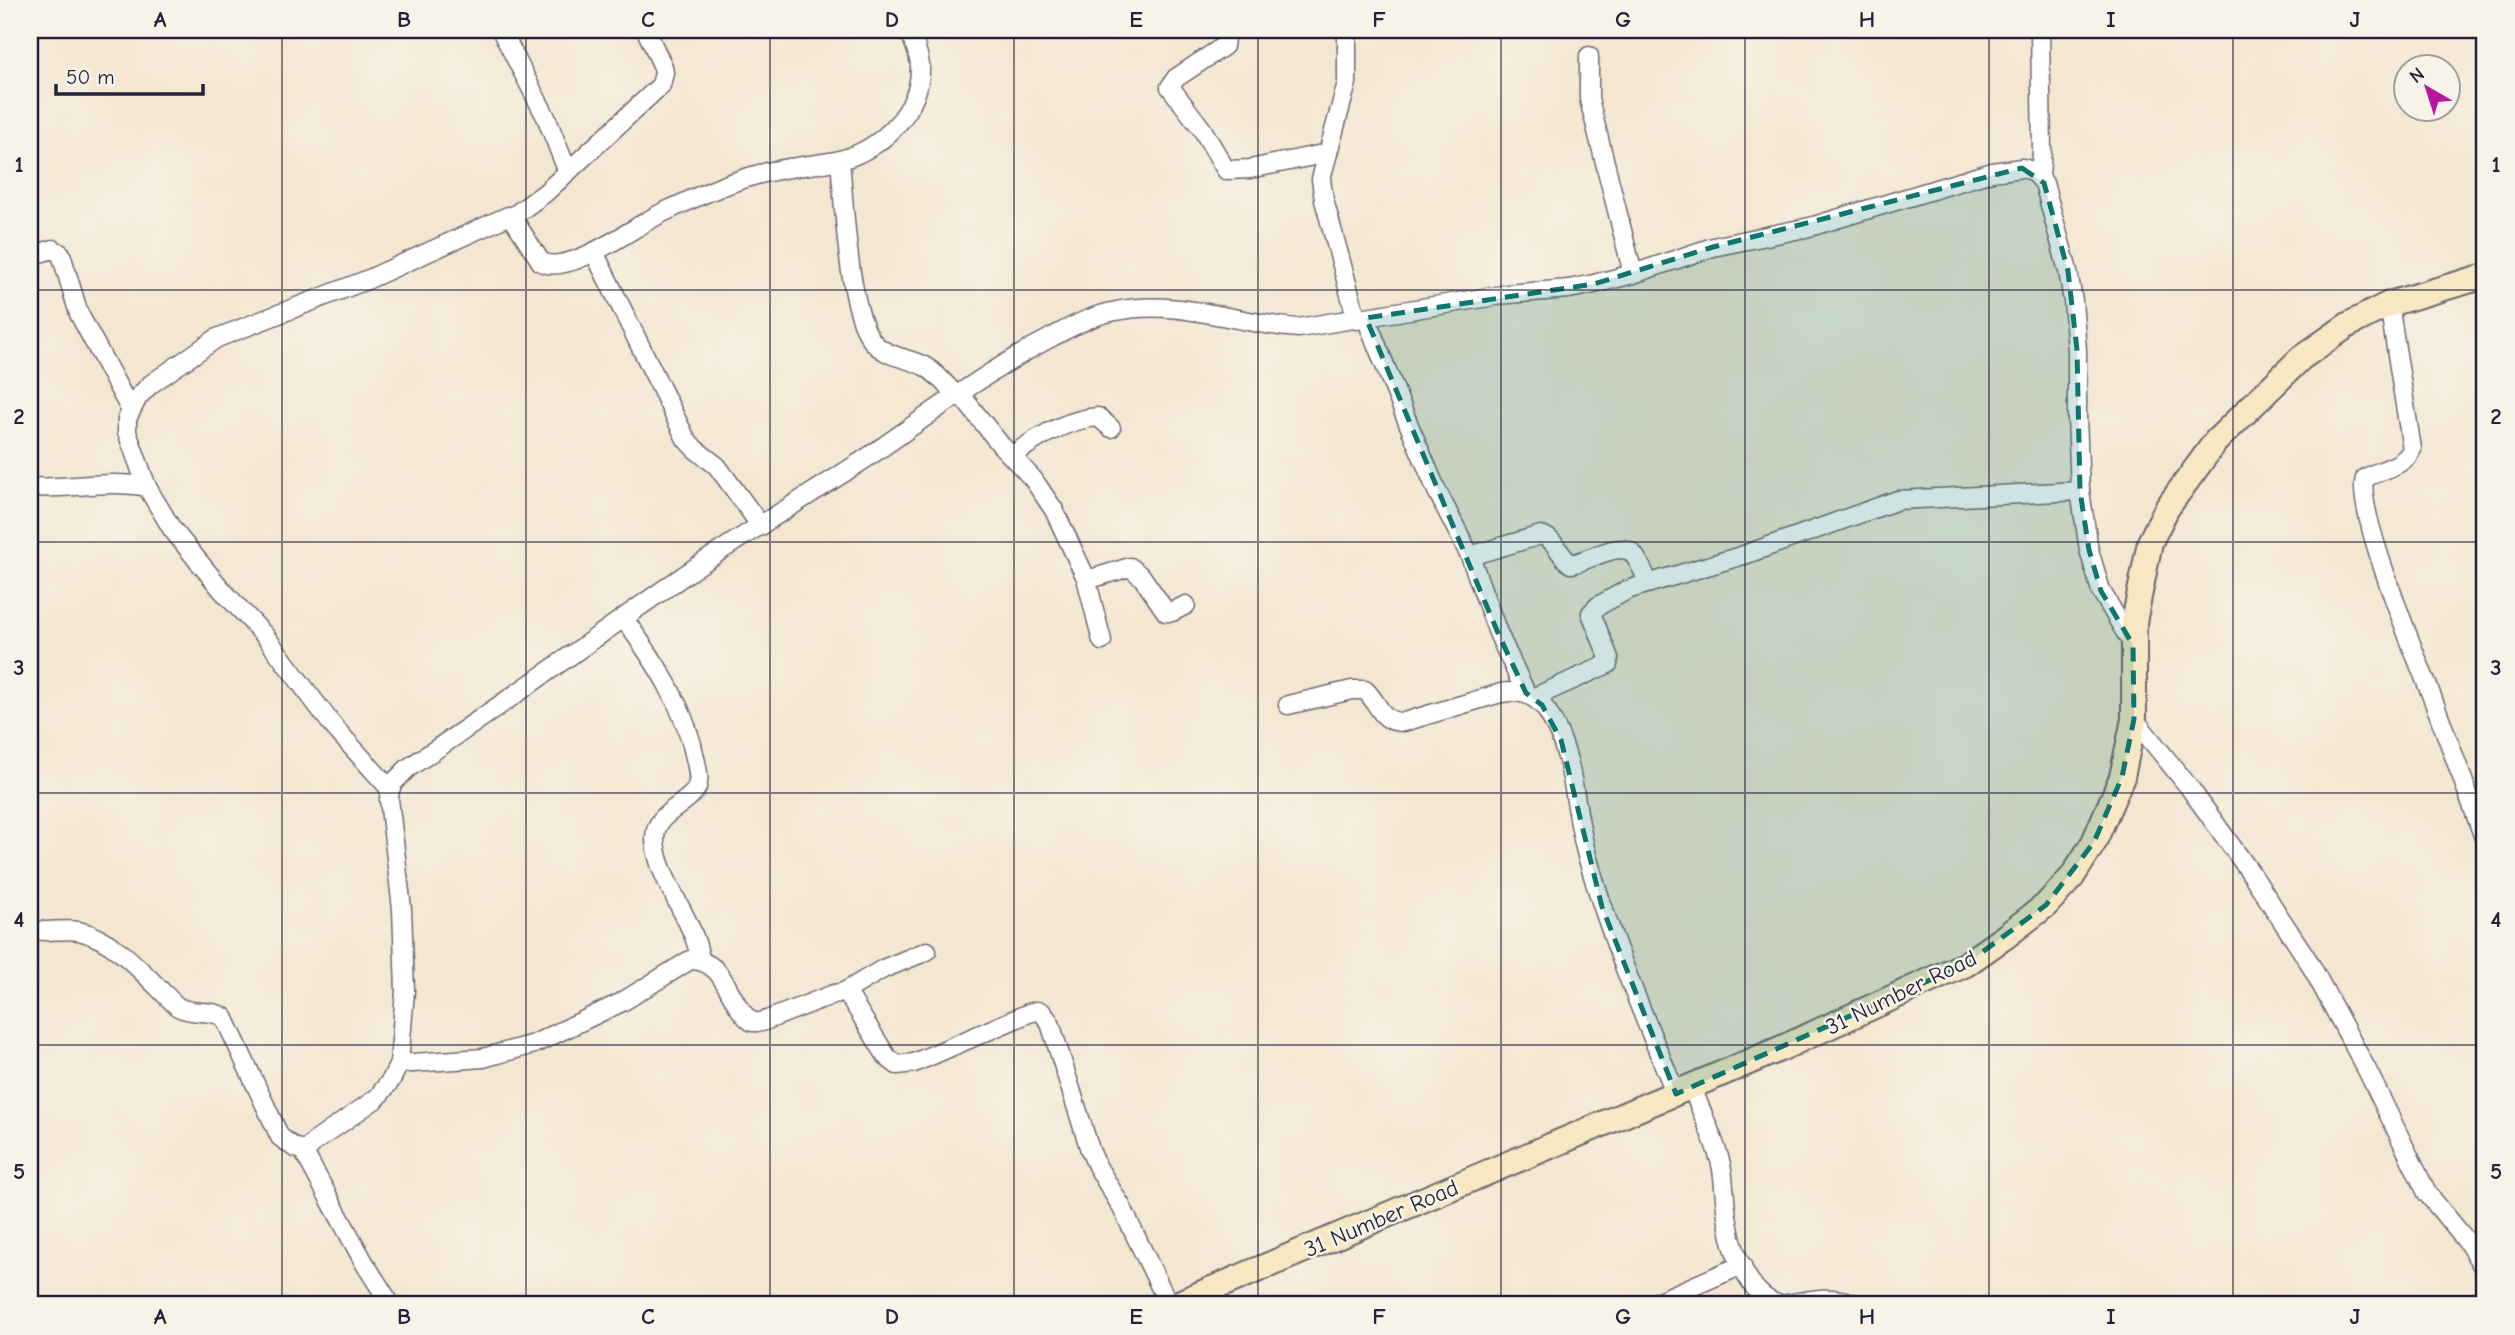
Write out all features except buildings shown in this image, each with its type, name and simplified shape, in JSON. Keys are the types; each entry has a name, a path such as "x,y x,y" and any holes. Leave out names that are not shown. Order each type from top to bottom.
{"main road":[{"name":"31 Number Road","path":"1171,1305 1684,1091 1966,964 2046,905 2072,877 2094,842 2122,777 2134,719 2134,622 2150,542 2167,509 2216,441 2301,358 2348,325 2389,304 2485,276"}],"street":[{"path":"501,30 546,117 567,170"},
{"path":"390,789 333,726 266,637 205,571 172,529 147,487 127,432 130,409 151,384 217,338 369,279 508,216 512,217 544,193 660,85 663,67 646,30"},
{"path":"512,217 541,262 546,265 560,264 594,252 658,215 720,187 779,169 840,159 862,152 898,124 907,111 920,80 920,62 909,30"},
{"path":"1221,30 1226,38 1224,46 1176,78 1170,87 1202,129 1226,170 1250,169 1328,153"},
{"path":"1347,30 1348,83 1321,179 1322,190 1362,319 1432,479 1470,556 1498,634 1530,695 1549,714 1572,768 1587,855 1602,907 1634,994 1718,1154 1728,1222 1742,1265 1762,1296 1769,1302 1781,1305 1824,1297 1857,1305"},
{"path":"2040,30 2040,175 2054,215 2073,301 2077,349 2080,491 2089,550 2101,591 2133,645"},
{"path":"1589,56 1589,99 1633,274"},
{"path":"840,159 855,298 869,339 886,352 924,366 941,379 959,395 1044,494 1087,580 1102,641"},
{"path":"391,1305 365,1264 306,1156 307,1150 314,1142 377,1098 399,1064 405,991 402,909 390,820 390,789 408,768 533,684 710,557 1042,342 1097,316 1156,307 1298,328 1508,294 1569,289 1633,274 1713,247 1810,227 1992,172 2022,168 2040,175"},
{"path":"30,257 53,249 61,254 79,314 130,409"},
{"path":"594,252 686,439 717,466 761,526"},
{"path":"2389,304 2412,449 2411,454 2400,463 2365,478 2364,495 2406,634 2484,838"},
{"path":"1012,456 1045,434 1084,420 1098,417 1111,428"},
{"path":"30,487 63,488 118,483 147,487"},
{"path":"1288,705 1352,690 1365,690 1385,717 1394,722 1404,722 1501,693 1514,691 1530,695 1608,664 1609,658 1591,613 1611,598 1649,583 1744,555 1898,500 2080,491"},
{"path":"1470,556 1541,535 1554,541 1564,559 1571,564 1617,548 1626,548 1633,554 1649,583"},
{"path":"1087,580 1130,567 1142,577 1166,612 1186,605"},
{"path":"624,619 669,687 693,744 699,774 698,787 660,820 655,842 676,901 699,951 700,960"},
{"path":"2134,719 2189,786 2295,940 2367,1070 2427,1193 2469,1244 2485,1270"},
{"path":"30,929 69,930 92,936 127,959 178,1007 225,1017 280,1137 295,1148 307,1150"},
{"path":"399,1064 483,1058 534,1044 622,1002 690,960 700,960 720,974 741,1010 752,1022 762,1022 834,993 844,992 883,969 928,951"},
{"path":"844,992 887,1057 897,1065 914,1063 1029,1013 1036,1011 1046,1016 1090,1150 1171,1305"},
{"path":"1650,1305 1742,1265"}],"highlighted area":[{"path":"2022,168 2044,183 2068,271 2077,350 2080,491 2089,550 2101,591 2133,645 2134,719 2122,777 2094,842 2046,905 1966,964 1676,1094 1602,907 1561,740 1542,705 1526,693 1498,633 1366,318 1594,284 1713,247"}]}
